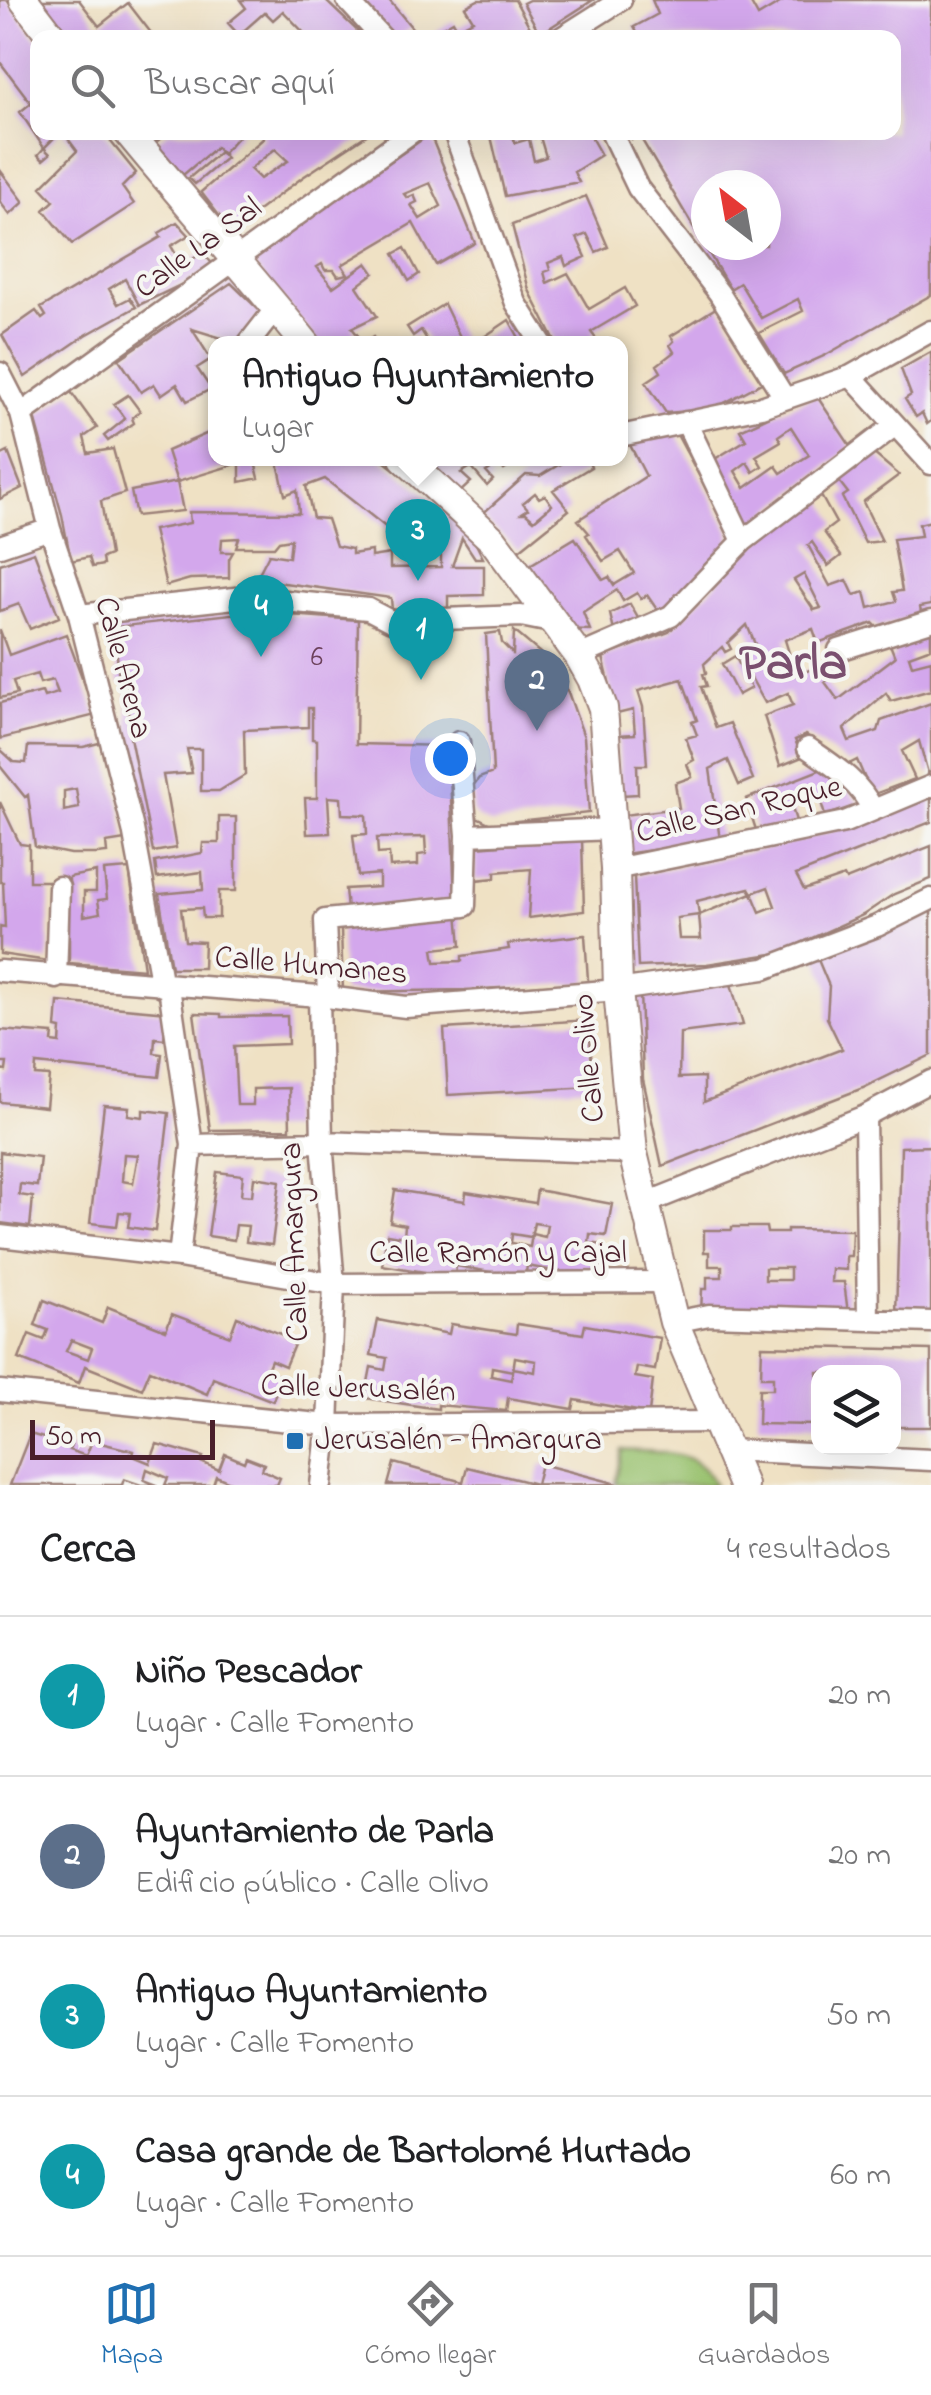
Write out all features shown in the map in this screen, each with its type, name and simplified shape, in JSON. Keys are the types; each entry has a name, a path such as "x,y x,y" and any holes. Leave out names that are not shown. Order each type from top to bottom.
{"street":[{"path":"24,0 47,30"},
{"path":"347,0 375,30"},
{"path":"573,30 620,0"},
{"path":"135,140 300,336"},
{"name":"Calle La Sal","path":"21,414 400,140"},
{"path":"457,140 516,303 537,336"},
{"path":"615,140 638,188 719,293 784,397"},
{"path":"254,336 276,307"},
{"path":"628,434 760,406 851,376 931,331"},
{"name":"Calle Arena","path":"0,373 21,414 50,529 79,615 133,830 165,986 192,1145 179,1257"},
{"path":"851,376 931,464"},
{"path":"686,422 743,542"},
{"path":"578,656 671,616 743,542 894,426"},
{"name":"Calle Olivo","path":"413,466 494,540 578,656 602,708 616,870 618,990 632,1152 674,1322 743,1485"},
{"path":"0,546 50,529"},
{"path":"79,615 244,597 368,609 391,621 521,616 551,622"},
{"path":"840,650 931,621"},
{"path":"459,742 467,835 612,829"},
{"path":"808,748 865,792 873,810"},
{"name":"Calle San Roque","path":"616,870 845,822 931,786"},
{"name":"Calle Amargura","path":"321,1485 328,1425 334,1284 322,1142 326,920 465,906 467,835"},
{"path":"56,978 59,887"},
{"name":"Calle Humanes","path":"0,971 324,997 406,1008 618,990 764,968 878,926 931,900"},
{"name":"Calle Ramón y Cajal","path":"644,1204 865,1116 931,1081"},
{"path":"865,1116 868,1318"},
{"path":"192,1145 322,1142 632,1152"},
{"name":"Calle Ramón y Cajal","path":"0,1236 179,1257 334,1284 662,1282"},
{"path":"674,1322 709,1316 931,1322"},
{"name":"Calle Jerusalén","path":"0,1391 328,1425 716,1422"},
{"path":"727,1450 931,1460"}],"green space":[{"path":"622,1450 663,1452 687,1458 698,1464 715,1485 615,1485"}],"building":[{"path":"0,0 7,0 30,31 30,102 0,62"},
{"path":"42,0 79,0 99,26 128,3 149,30 65,30"},
{"path":"240,0 325,0 357,30 301,30 283,11 273,20 265,12 245,30 234,30 228,23 246,8"},
{"path":"361,0 389,0 412,28 387,30"},
{"path":"478,0 515,0 531,30 438,30 453,21 457,28 473,20 465,7"},
{"path":"593,0 546,30 538,30 523,3"},
{"path":"652,0 749,0 758,16 785,0 931,0 931,295 824,356 784,374 759,333 803,311 798,299 761,318 740,283 730,289 713,260 781,260 781,170 691,170 691,223 642,140 901,140 901,30 634,27 658,14"},
{"path":"30,104 30,127 20,112"},
{"path":"69,140 109,140 136,173 122,187 134,204 72,244 44,210 54,201 41,187 77,151"},
{"path":"235,140 222,154 216,147 183,175 155,143"},
{"path":"262,140 359,140 231,231 201,192","holes":["275,149 288,161 260,179 250,169"]},
{"path":"421,140 432,140 475,243 436,265 413,223 342,265 348,274 338,276 322,264 317,267 333,287 367,263 374,273 357,286 377,316 352,328 358,336 313,336 250,259","holes":["430,183 441,206 420,219 411,205 417,202 414,195 407,198 404,194"]},
{"path":"492,140 515,143 529,140 534,161 546,157 541,140 593,140 601,155 574,172 579,182 505,196"},
{"path":"44,148 50,154 43,160 38,155"},
{"path":"220,152 226,158 195,184 189,178"},
{"path":"0,170 24,202 10,215 0,202"},
{"path":"586,196 608,247 596,252 587,234 577,238 586,257 566,266 563,257 548,263 550,270 544,272 547,283 568,273 589,309 625,288 635,306 591,332 594,336 552,336 529,290 512,225"},
{"path":"177,222 189,235 171,246 182,265 203,253 216,268 139,305 125,279 109,289 118,304 130,298 136,307 25,377 2,335 36,311 42,319 46,316 41,308 161,237 159,233"},
{"path":"405,248 419,274 409,281 394,254"},
{"path":"231,283 261,312 243,336 215,336 192,329 208,354 208,361 197,368 208,390 187,401 177,384 161,395 154,384 141,392 119,359"},
{"path":"444,304 460,336 425,336 421,330 413,336 407,327"},
{"path":"719,306 765,381 713,409 666,413 646,382 661,372 657,365 674,352 671,336"},
{"path":"509,320 518,336 485,336"},
{"path":"931,352 931,421 927,424 922,413 916,417 905,399 911,395 901,369"},
{"path":"71,392 97,428 84,437 88,453 113,449 125,493 101,501 110,555 102,558 103,565 92,567 89,557 71,561 35,417"},
{"path":"128,395 140,411 132,418 134,423 108,441 104,436 125,419 114,404"},
{"path":"816,395 851,447 751,525 742,524 710,462 746,440 740,430","holes":["791,427 809,455 781,473 776,466 745,488 735,471 747,462 753,472 762,466 756,456 781,441 778,436"]},
{"path":"675,431 730,533 729,544 673,601 658,611 647,595 641,599 637,593 623,601 617,590 583,612 590,630 564,629 553,598 530,565 575,538 603,580 609,577 614,585 634,573 620,551 603,561 578,520 646,476 629,443"},
{"path":"208,433 208,466 230,466 177,482 167,451"},
{"path":"8,452 22,488 0,499 0,456"},
{"path":"873,453 899,475 863,502 882,541 865,543 842,497 848,493 838,480"},
{"path":"240,466 256,466 259,478 240,482"},
{"path":"279,466 390,466 467,526 483,558 475,558 462,538 452,566 484,566 484,595 448,596 448,608 392,610 391,598 256,579 269,554 289,557 291,539 279,541 274,547 236,547 239,538 222,539 221,552 233,552 229,578 190,579 166,586 153,530 190,523 189,512 299,513 297,490 285,495","holes":["325,479 402,540 409,532 441,556 441,567 390,568 390,554 371,557 371,551 352,554 352,549 336,546 327,519 313,518 306,486"]},
{"path":"429,466 496,466 486,472 493,480 487,486 471,467 461,473 471,482 457,495"},
{"path":"557,466 591,467 553,490 569,510 519,550 480,516 526,475 540,476","holes":["535,493 539,498 545,495 552,505 534,520 522,513 528,509 523,503"]},
{"path":"177,482 183,511 136,516 131,491"},
{"path":"820,494 836,523 824,532 841,556 828,566 812,542 808,545 830,586 847,580 854,595 865,592 869,608 896,601 893,592 902,591 893,539 921,536 919,524 931,521 931,605 920,607 921,613 878,628 873,623 818,643 813,629 785,640 796,675 826,664 834,675 825,682 838,700 895,657 889,642 931,628 931,648 909,656 912,665 931,660 931,690 891,701 886,693 844,729 849,741 878,731 881,721 931,703 931,772 928,773 919,741 902,751 915,779 872,795 857,760 849,764 806,735 795,740 802,757 780,766 764,716 793,705 788,693 765,703 740,658 757,649 747,625 728,643 731,649 725,652 722,647 704,664 707,686 701,687 716,728 730,723 753,779 739,785 728,760 710,769 720,840 625,854 623,815 679,808 675,783 692,777 687,764 694,760 686,738 697,735 692,722 697,720 682,679 638,691 643,707 647,765 637,765 638,794 621,795 618,735 635,734 633,710 617,714 603,657 669,632 750,549","holes":["804,574 821,608 814,610 794,580"]},
{"path":"34,552 59,617 30,629 19,604 0,611 0,564"},
{"path":"630,604 639,620 614,631 610,614"},
{"path":"249,612 358,620 356,744 449,746 455,902 347,910 345,889 379,887 379,874 358,876 353,835 367,834 366,815 342,814 341,798 328,797 330,833 307,834 305,798 317,798 317,740 312,739 312,708 308,708 308,727 244,730 245,775 219,791 201,791 201,749 187,749 192,773 163,775 176,848 153,852 130,737 126,682 119,683 115,627","holes":["425,837 426,854 418,855 418,865 390,867 389,853 378,854 377,838"]},
{"path":"0,630 9,655 66,634 96,715 0,739 0,703 42,692 44,697 58,693 53,680 40,683 37,674 13,681 17,694 0,698"},
{"path":"514,631 545,657 568,692 584,737 589,813 491,824 472,810 473,786 479,778 493,773 486,634 500,632 502,643 513,654"},
{"path":"735,656 751,688 738,695 722,664"},
{"path":"103,742 125,840 106,843 107,853 97,854 70,854 35,847 28,795 25,797 0,766 0,749 14,762 26,763 28,746 83,747","holes":["76,789 79,808 64,811 64,791"]},
{"path":"827,767 860,804 825,816 820,798 791,805 797,824 757,833 746,799"},
{"path":"931,792 931,822 796,875 804,890 844,876 846,880 931,846 931,879 779,953 707,964 638,967 634,876 782,846 868,820","holes":["768,887 775,906 760,912 752,893","749,888 752,893 699,915 697,901","699,915 701,939 679,939 677,918"]},
{"path":"0,802 20,844 29,845 29,881 49,881 48,961 0,954 0,927 5,928 0,882"},
{"path":"219,817 236,817 236,891 219,891 219,918 203,918 202,908 181,909 185,941 204,942 203,968 171,968 159,894 203,890 202,872 157,878 155,862 202,853 203,843 219,843"},
{"path":"582,839 584,911 528,918 531,869 495,872 495,878 475,880 475,847"},
{"path":"129,869 144,969 69,963 69,877 96,872 96,892 84,892 84,916 100,913 98,900 107,899 104,871"},
{"path":"931,906 931,1055 863,1088 662,1166 643,1079 640,991 731,984 743,1025 680,1033 679,1078 704,1077 704,1102 842,1049 827,1018 829,986 816,955"},
{"path":"458,912 461,946 433,949 435,962 462,961 462,956 509,949 508,944 585,935 588,980 465,990 343,992 341,929"},
{"path":"58,1002 167,1012 164,1039 155,1038 154,1053 162,1054 159,1077 36,1064 35,1075 49,1076 46,1107 0,1102 0,1070 6,1071 7,1063 0,1063 0,1030 53,1034 52,1042 60,1043 61,1029 56,1028"},
{"path":"194,1013 221,1017 287,1016 288,1044 234,1046 237,1105 253,1105 253,1089 289,1088 290,1129 210,1130"},
{"path":"589,1020 593,1087 448,1095 444,1029"},
{"path":"104,1105 129,1107 128,1115 143,1117 143,1110 169,1113 155,1231 128,1227 130,1213 119,1212 117,1226 90,1223","holes":["124,1154 138,1155 133,1183 122,1181"]},
{"path":"931,1146 931,1318 896,1315 901,1147"},
{"path":"0,1152 40,1157 37,1186 20,1184 19,1195 33,1197 30,1227 0,1223"},
{"path":"217,1172 243,1175 241,1195 252,1196 254,1177 280,1181 272,1245 246,1242 248,1226 236,1225 234,1240 208,1236"},
{"path":"395,1190 465,1201 466,1192 535,1203 537,1190 612,1204 606,1236 590,1234 589,1243 604,1245 599,1279 527,1266 525,1278 456,1266 455,1277 382,1265 387,1234 404,1237 405,1225 390,1222","holes":["534,1223 547,1225 545,1237 532,1234 530,1247 511,1243 512,1234 531,1237"]},
{"path":"704,1230 852,1230 846,1270 832,1269 831,1282 844,1282 848,1313 701,1314 702,1289 707,1289 707,1277 722,1277 722,1266 709,1266 709,1252 704,1252","holes":["765,1268 790,1268 790,1280 765,1280"]},
{"path":"44,1300 102,1323 108,1307 166,1330 172,1314 230,1336 237,1317 296,1340 285,1366 271,1360 266,1372 281,1376 273,1401 213,1378 207,1394 150,1370 142,1389 85,1366 79,1383 19,1359 29,1334 44,1340 48,1330 35,1325","holes":["71,1340 92,1348 88,1359 66,1351"]},
{"path":"378,1320 449,1334 451,1324 516,1334 517,1324 583,1334 585,1325 660,1338 655,1370 637,1367 635,1377 653,1380 649,1413 575,1400 573,1409 508,1398 506,1411 438,1405 438,1409 365,1398 371,1367 385,1370 387,1358 371,1355","holes":["515,1357 536,1361 535,1372 513,1368","492,1367 513,1371 511,1380 491,1376"]},
{"path":"762,1346 931,1350 931,1427 901,1427 901,1365 811,1365 811,1425 758,1424 759,1389 773,1389 773,1377 761,1377"},
{"path":"30,1434 71,1446 69,1450 86,1456 92,1441 134,1451 133,1456 150,1463 157,1444 203,1457 201,1462 219,1470 225,1454 244,1462 246,1457 264,1464 262,1470 280,1478 277,1485 229,1485 230,1482 216,1476 213,1485 165,1485 168,1478 147,1469 144,1480 157,1485 124,1479 122,1485 10,1485"},
{"path":"394,1463 463,1482 467,1467 536,1484 541,1464 618,1484 388,1485"}],"place":[{"name":"Antiguo Ayuntamiento","path":"418,581"},
{"name":"Casa grande de Bartolomé Hurtado","path":"261,657"},
{"name":"Niño Pescador","path":"421,680"},
{"name":"Ayuntamiento de Parla","path":"537,731"},
{"name":"Jerusalén - Amargura","path":"295,1441"}],"district":[{"name":"Parla","path":"793,665"}]}
